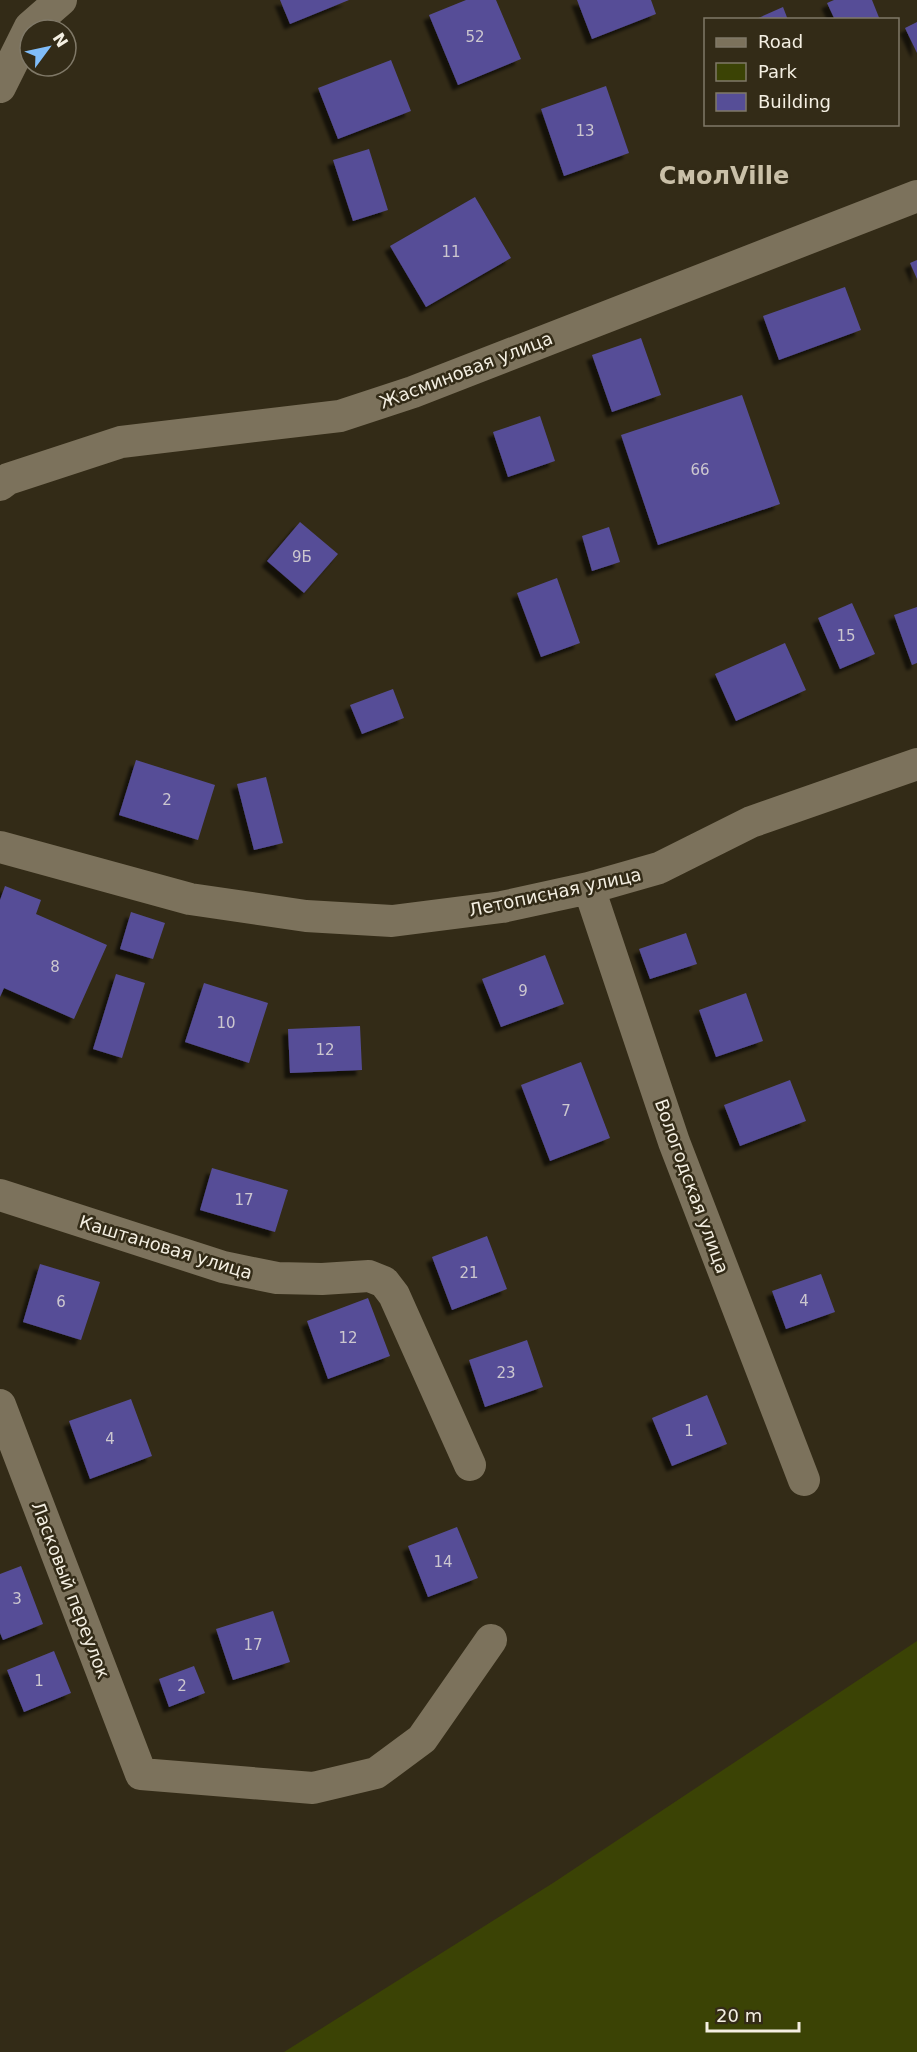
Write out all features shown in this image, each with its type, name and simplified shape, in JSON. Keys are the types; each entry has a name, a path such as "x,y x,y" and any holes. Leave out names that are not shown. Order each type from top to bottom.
{"street":[{"path":"0,87 30,27 61,0"},
{"name":"Жасминовая улица","path":"0,485 8,479 121,442 340,416 413,392 917,195"},
{"name":"Летописная улица","path":"0,847 190,899 306,916 392,921 502,907 589,888 659,868 751,822 917,764"},
{"name":"Вологодская улица","path":"589,888 674,1142 804,1480"},
{"name":"Каштановая улица","path":"0,1195 223,1267 277,1278 322,1280 369,1276 384,1282 394,1295 470,1465"},
{"name":"Ласковый переулок","path":"0,1405 141,1774 313,1788 376,1773 422,1739 491,1640"}],"green space":[{"path":"917,1641 917,2052 284,2052 553,1883"}],"building":[{"path":"280,0 349,0 290,24"},
{"path":"466,0 496,0 521,59 458,85 429,15"},
{"path":"577,0 651,0 656,14 592,39"},
{"path":"834,0 872,0 879,18 834,18 827,3"},
{"path":"783,7 787,18 758,18"},
{"path":"917,22 917,53 905,28"},
{"path":"391,60 411,111 338,139 318,88"},
{"path":"606,86 629,153 564,176 541,109"},
{"path":"369,149 388,210 353,221 333,160"},
{"path":"475,197 511,258 426,307 390,246"},
{"path":"917,260 917,279 910,263"},
{"path":"845,287 861,330 779,360 763,316"},
{"path":"641,338 661,395 612,412 592,355"},
{"path":"742,395 780,504 658,545 621,435"},
{"path":"540,416 555,461 508,477 493,432"},
{"path":"300,522 338,554 304,593 267,561"},
{"path":"609,527 620,562 592,571 582,536"},
{"path":"557,578 580,643 541,657 517,593"},
{"path":"852,603 875,654 840,669 818,618"},
{"path":"917,607 917,663 912,665 894,615"},
{"path":"785,643 806,690 736,721 715,674"},
{"path":"393,689 404,718 362,734 350,705"},
{"path":"136,760 215,785 198,840 119,815"},
{"path":"266,777 283,843 254,850 237,784"},
{"path":"5,886 41,900 36,914 107,945 74,1019 4,988 0,997 0,900"},
{"path":"131,912 165,923 153,959 120,949"},
{"path":"686,933 697,964 650,979 639,949"},
{"path":"545,955 564,1004 501,1027 482,979"},
{"path":"116,974 145,983 122,1058 93,1049"},
{"path":"204,983 268,1003 249,1063 185,1042"},
{"path":"746,993 763,1041 716,1057 699,1010"},
{"path":"360,1026 362,1070 290,1073 288,1029"},
{"path":"581,1062 610,1138 550,1161 521,1085"},
{"path":"790,1080 806,1121 740,1146 724,1105"},
{"path":"212,1168 288,1190 275,1232 200,1210"},
{"path":"487,1236 507,1289 452,1310 432,1257"},
{"path":"40,1264 100,1282 81,1340 23,1322"},
{"path":"821,1274 835,1312 786,1329 772,1291"},
{"path":"368,1298 390,1356 328,1379 307,1321"},
{"path":"527,1340 543,1387 485,1407 469,1360"},
{"path":"707,1395 727,1444 672,1466 652,1418"},
{"path":"131,1399 152,1456 90,1479 69,1421"},
{"path":"457,1527 478,1578 428,1597 408,1546"},
{"path":"21,1566 43,1624 3,1640 0,1633 0,1574"},
{"path":"273,1611 290,1662 233,1680 216,1629"},
{"path":"54,1651 71,1693 24,1712 7,1670"},
{"path":"194,1666 205,1693 169,1707 159,1679"}],"district":[{"name":"СмолVille","path":"724,176"}]}
